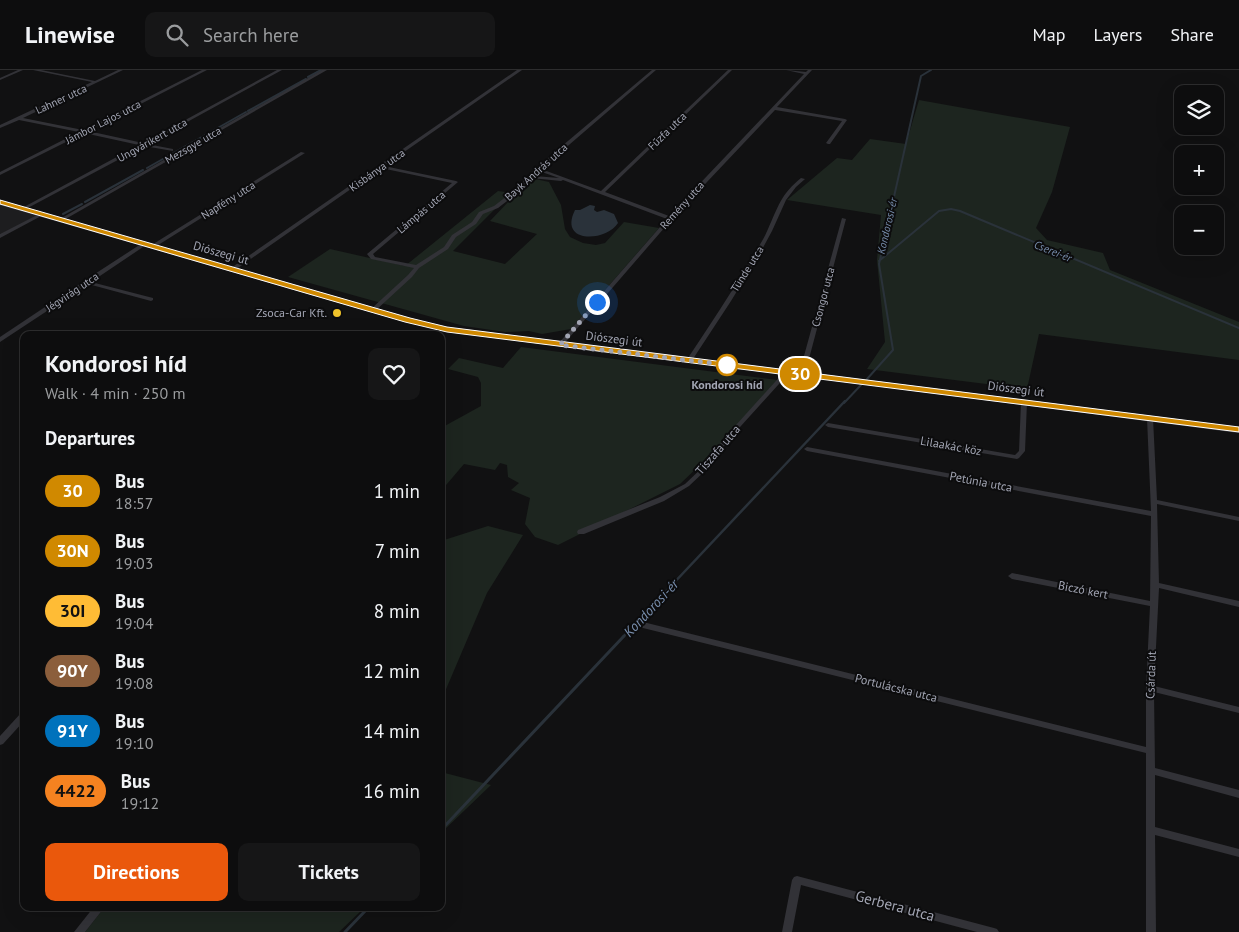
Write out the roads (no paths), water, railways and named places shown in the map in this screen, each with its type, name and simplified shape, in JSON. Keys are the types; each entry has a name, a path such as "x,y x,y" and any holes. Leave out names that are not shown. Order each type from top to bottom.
{"main road":[{"name":"Diószegi út","path":"0,202 372,310 447,329 560,345 1239,430"}],"street":[{"path":"0,79 21,70"},
{"path":"36,70 96,82"},
{"name":"Lahner utca","path":"0,127 121,70"},
{"name":"Jámbor Lajos utca","path":"0,174 205,70"},
{"name":"Ungvárikert utca","path":"24,209 280,70"},
{"name":"Mezsgye utca","path":"60,220 325,70"},
{"name":"Kisbánya utca","path":"233,270 520,70"},
{"name":"Bayk András utca","path":"372,310 410,276 416,267 446,248 454,236 474,223 481,213 496,208 532,177 538,169 654,70"},
{"name":"Fűzfa utca","path":"603,192 730,70"},
{"path":"788,70 808,72"},
{"name":"Remény utca","path":"560,345 670,218 808,72"},
{"path":"773,108 845,120 828,143"},
{"path":"18,118 171,150"},
{"name":"Napfény utca","path":"148,245 303,153"},
{"name":"Lámpás utca","path":"381,167 456,183 372,252 370,256 416,267"},
{"path":"538,169 670,218"},
{"path":"532,177 569,180"},
{"name":"Tünde utca","path":"690,361 766,239 783,198 791,188 803,179"},
{"path":"0,236 41,214"},
{"name":"Csongor utca","path":"802,374 844,219"},
{"name":"Jégvirág utca","path":"0,340 86,282 148,245"},
{"path":"86,282 152,299"},
{"name":"Tiszafa utca","path":"581,532 662,499 686,485 704,468 729,436 786,373"},
{"name":"Lilaakác köz","path":"828,425 1017,457 1022,452 1024,402"},
{"name":"Csárda út","path":"1150,418 1154,501 1155,585 1150,688 1151,932"},
{"name":"Petúnia utca","path":"807,449 1154,514"},
{"path":"1154,501 1239,519"},
{"name":"Biczó kert","path":"1012,576 1154,604"},
{"path":"1155,585 1239,604"},
{"name":"Portulácska utca","path":"643,625 1150,751"},
{"path":"1150,688 1239,710"},
{"path":"0,742 20,720"},
{"path":"1150,770 1239,794"},
{"path":"1152,830 1239,853"},
{"name":"Gerbera utca","path":"787,932 797,880 994,932"},
{"path":"78,932 96,911"}],"waterway":[{"path":"308,77 321,70"},
{"name":"Kondorosi-ér","path":"880,260 921,76 931,70"},
{"path":"248,111 306,79"},
{"path":"147,168 246,112"},
{"path":"85,202 143,170"},
{"path":"63,214 82,204"},
{"name":"Cserei-ér","path":"880,260 939,211 951,209 960,211 1239,328"},
{"name":"Kondorosi-ér","path":"867,379 893,350 880,260"},
{"name":"Kondorosi-ér","path":"844,403 861,385"},
{"name":"Kondorosi-ér","path":"623,637 845,401"},
{"name":"Kondorosi-ér","path":"445,826 624,636"},
{"name":"Kondorosi-ér","path":"345,932 365,911"}],"place":[{"name":"Zsoca-Car Kft.","path":"337,313"},
{"name":"Kondorosi híd","path":"727,365"}]}
